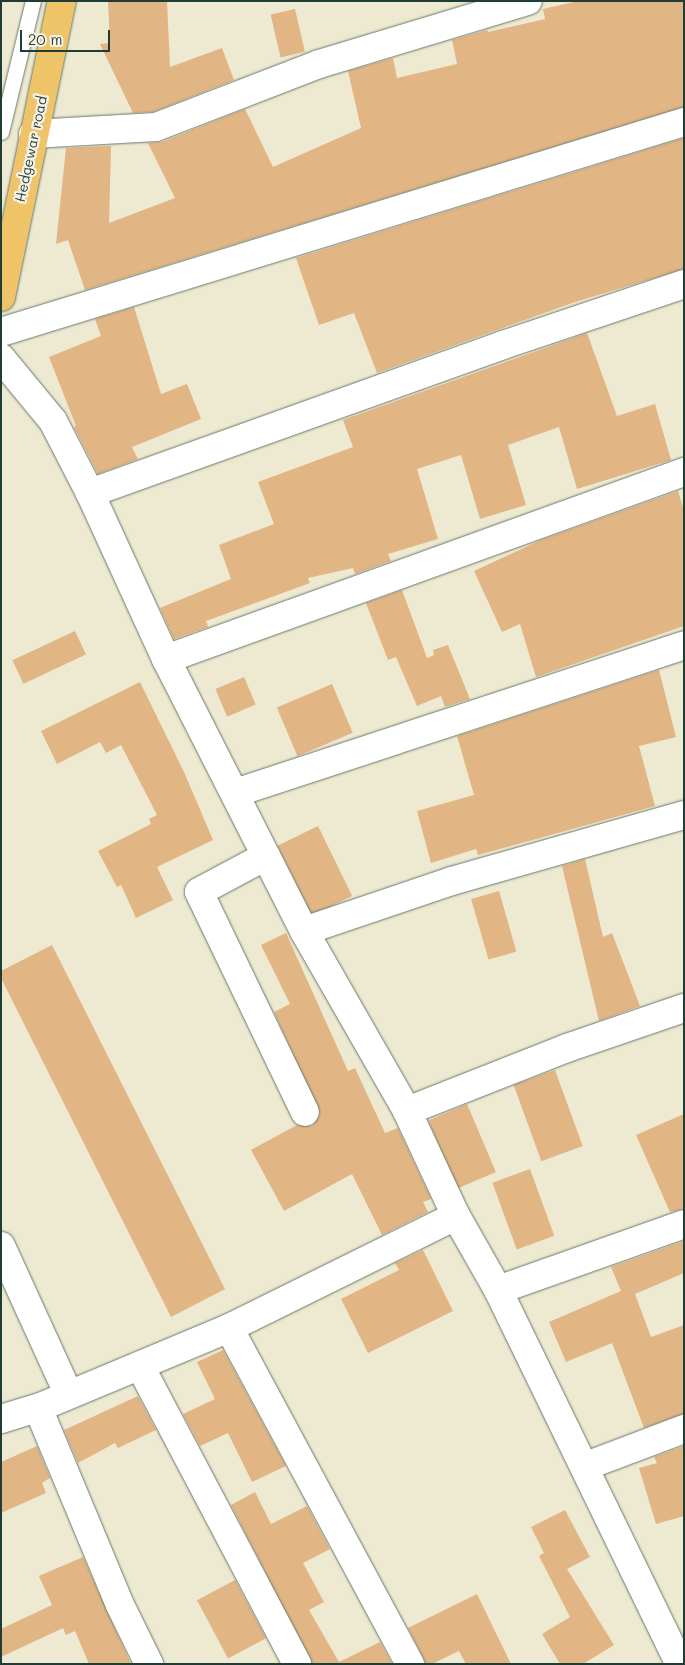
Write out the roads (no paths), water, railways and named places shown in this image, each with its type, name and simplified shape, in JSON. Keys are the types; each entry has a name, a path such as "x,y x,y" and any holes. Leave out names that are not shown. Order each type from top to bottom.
{"main road":[{"name":"Hedgewar road","path":"1,297 33,134 62,1"}],"street":[{"path":"33,134 156,127 319,64 528,1"},
{"path":"1,332 684,122"},
{"path":"90,493 494,348 684,284"},
{"path":"1,358 53,421 90,493 166,659 304,932 407,1111 456,1216 498,1290 586,1466 673,1625 680,1664"},
{"path":"166,659 684,472"},
{"path":"235,793 684,645"},
{"path":"304,932 452,881 684,815"},
{"path":"266,856 199,892 305,1112"},
{"path":"407,1111 543,1057 684,1008"},
{"path":"1,1419 38,1408 68,1393 140,1366 229,1328 456,1216"},
{"path":"498,1290 684,1224"},
{"path":"1,1246 68,1393"},
{"path":"229,1328 410,1664"},
{"path":"140,1366 296,1664"},
{"path":"38,1408 120,1605 149,1664"},
{"path":"586,1466 684,1429"}],"lane":[{"path":"1,132 32,1"}]}
